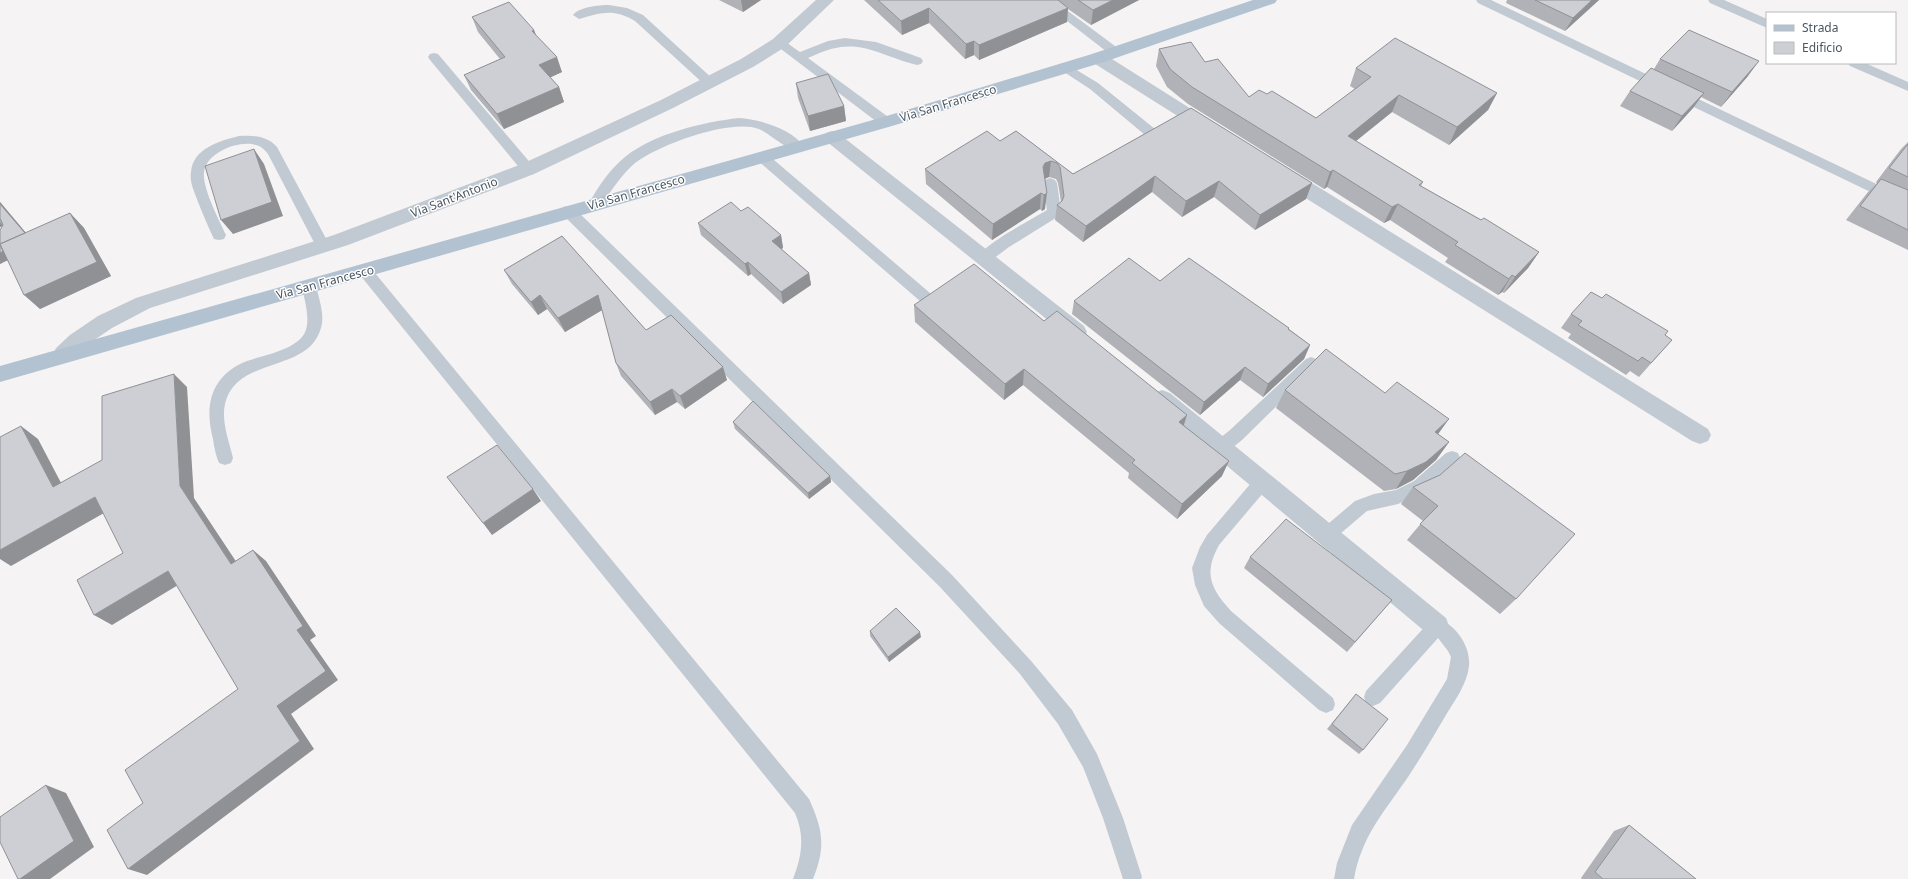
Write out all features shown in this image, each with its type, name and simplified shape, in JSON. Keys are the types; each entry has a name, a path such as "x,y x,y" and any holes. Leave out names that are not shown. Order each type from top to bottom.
{"main road":[{"name":"Via San Francesco","path":"0,374 63,354 365,271 568,211 886,122 1106,55 1261,1"}],"street":[{"name":"Via Sant'Antonio","path":"63,354 77,341 105,322 143,303 322,246 528,169 710,83 747,63 779,43 826,0"},
{"path":"1106,55 1226,139"},
{"path":"832,137 1090,342"},
{"path":"1267,164 1700,435"},
{"path":"1146,387 1328,534 1437,626"}],"lane":[{"path":"1046,0 1106,55"},
{"path":"1482,0 1908,205"},
{"path":"1714,0 1766,24"},
{"path":"579,15 602,8 626,10 639,18 710,83"},
{"path":"800,57 825,45 852,40 870,43 917,61"},
{"path":"779,43 800,57 886,122"},
{"path":"434,57 528,169"},
{"path":"1856,64 1908,87"},
{"path":"1066,67 1094,86 1150,132"},
{"path":"596,203 615,176 630,160 651,147 676,138 727,124 752,123 775,132 797,147"},
{"path":"219,234 198,180 199,166 209,153 226,144 257,140 265,143 274,152 322,246"},
{"path":"762,157 925,297"},
{"path":"984,258 1004,243 1054,212 1050,183"},
{"path":"568,211 946,581 1026,668 1065,717 1090,761 1113,818 1132,877"},
{"path":"365,271 802,806 809,821 812,836 812,852 803,879"},
{"path":"225,458 216,405 220,394 225,384 245,368 289,354 302,347 310,339 314,330 314,318 309,286"},
{"path":"1221,447 1236,435 1311,363"},
{"path":"1328,534 1362,506 1374,501 1398,497 1420,486 1452,458"},
{"path":"1263,481 1213,540 1206,552 1201,568 1204,585 1210,600 1225,617 1326,704"},
{"path":"1344,879 1345,865 1350,848 1360,830 1408,760 1456,683 1460,670 1461,659 1450,636 1437,626 1373,697"}],"building":[{"path":"878,0 1058,0 1068,8 979,45 974,41 966,44 929,8 901,21"},
{"path":"1078,0 1113,0 1093,10"},
{"path":"1535,0 1592,0 1573,18"},
{"path":"509,2 534,30 532,31 557,57 539,65 559,87 497,114 464,75 505,57 472,17"},
{"path":"1689,30 1759,61 1732,92 1660,59"},
{"path":"1395,38 1497,93 1457,127 1399,95 1348,136 1423,182 1419,185 1481,220 1484,218 1539,252 1515,277 1512,275 1509,279 1455,245 1458,242 1398,204 1392,207 1333,170 1330,172 1192,87 1170,69 1159,49 1191,42 1205,62 1218,59 1249,97 1259,90 1267,94 1272,91 1316,118 1371,77 1356,68"},
{"path":"1651,68 1704,93 1682,116 1630,91"},
{"path":"828,74 844,106 808,116 796,83"},
{"path":"1191,108 1312,183 1260,215 1219,181 1186,201 1155,176 1086,226 1057,205 1062,201 1064,196 1060,167 1057,163 1051,161 1045,163 1043,167 1047,193 1044,195 1041,193 993,224 925,169 987,131 1000,141 1016,131 1073,174"},
{"path":"1908,144 1908,177 1889,168"},
{"path":"254,149 272,202 221,220 205,166"},
{"path":"1881,179 1908,190 1908,230 1860,206"},
{"path":"731,202 741,211 748,207 781,235 772,241 809,273 781,292 748,262 745,264 698,223"},
{"path":"0,204 25,233 0,244 0,230 3,225 0,219"},
{"path":"70,213 97,262 24,295 0,244"},
{"path":"562,236 646,330 671,315 723,367 680,396 672,389 650,402 616,363 598,295 558,318 540,295 531,302 504,270"},
{"path":"0,245 3,251 0,253"},
{"path":"1129,258 1160,281 1189,258 1289,328 1288,329 1310,345 1268,384 1245,367 1204,402 1074,301"},
{"path":"974,264 1044,321 1057,311 1187,415 1179,422 1229,461 1182,504 1132,463 1135,460 1024,369 1005,384 914,305"},
{"path":"1591,292 1602,298 1606,294 1668,331 1665,335 1672,340 1651,363 1642,357 1638,361 1578,325 1582,321 1571,314"},
{"path":"1326,349 1385,393 1397,382 1449,419 1435,432 1449,442 1426,462 1407,471 1395,474 1285,390"},
{"path":"174,374 180,486 231,564 253,550 303,626 297,630 326,671 277,706 300,741 128,869 107,830 143,803 125,770 238,689 168,571 94,615 77,580 123,553 95,497 0,550 0,437 21,426 53,487 102,460 102,396"},
{"path":"753,401 830,476 808,493 733,422"},
{"path":"497,445 533,489 483,523 447,477"},
{"path":"1465,453 1575,534 1516,599 1420,524 1438,506 1413,487 1440,475"},
{"path":"1286,519 1392,600 1355,642 1250,557"},
{"path":"896,608 920,632 888,657 870,631"},
{"path":"1356,694 1388,719 1363,750 1332,724"},
{"path":"46,785 74,841 18,879 0,842 0,817"},
{"path":"1629,825 1696,879 1603,879 1595,872"}]}
